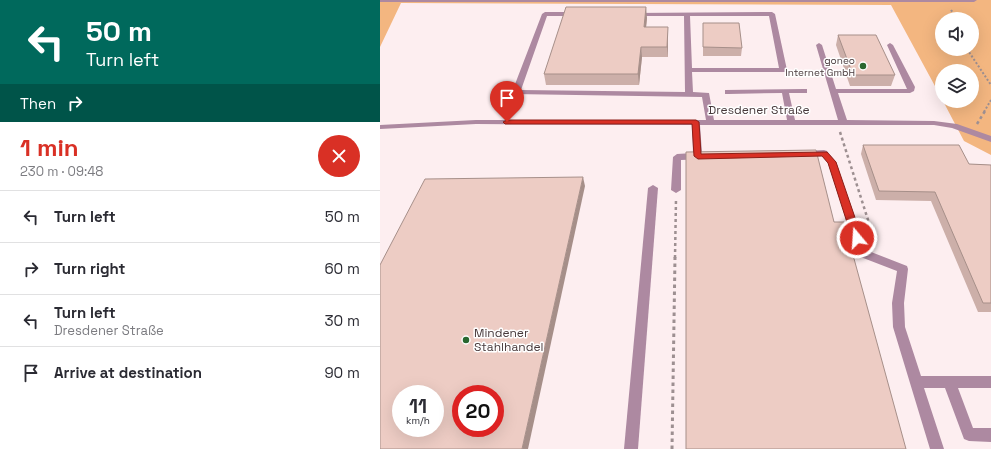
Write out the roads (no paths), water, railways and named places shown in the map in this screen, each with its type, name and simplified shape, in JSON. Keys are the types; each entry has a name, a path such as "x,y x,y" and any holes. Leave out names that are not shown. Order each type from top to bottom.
{"street":[{"path":"380,0 974,0"},
{"path":"584,14 545,14 516,92 706,95 710,122"},
{"path":"624,14 772,14 783,70 688,70"},
{"path":"687,14 689,94"},
{"path":"820,45 834,91 840,122"},
{"path":"834,91 910,91 911,88 890,45"},
{"path":"785,91 791,122"},
{"path":"728,92 804,91"},
{"name":"Dresdener Straße","path":"380,127 476,122 934,123 974,131 991,139"},
{"path":"696,122 698,156"},
{"path":"792,154 824,154 832,162 862,253 902,268 898,303 899,327 937,449"},
{"path":"676,190 677,157 713,156"},
{"path":"632,449 653,188"},
{"path":"916,382 991,382"},
{"path":"949,382 970,434 991,435"}],"place":[{"name":"goneo Internet GmbH","path":"863,66"},
{"name":"Mindener Stahlhandel","path":"466,340"}]}
